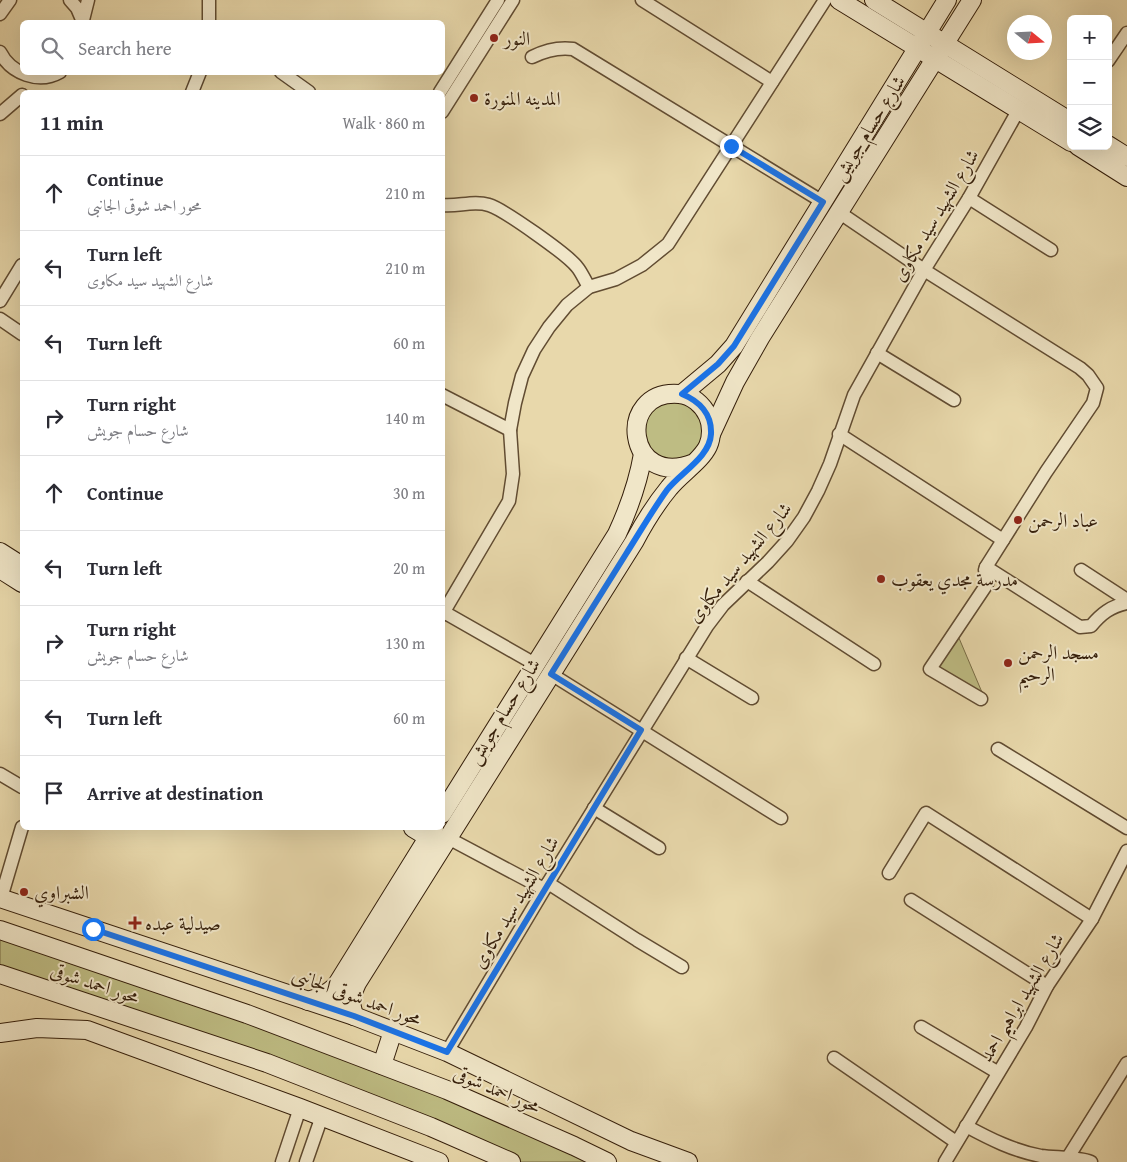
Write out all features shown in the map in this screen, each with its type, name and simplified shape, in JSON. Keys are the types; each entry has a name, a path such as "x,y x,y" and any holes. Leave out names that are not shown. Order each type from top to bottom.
{"street":[{"path":"0,14 10,0"},
{"path":"70,0 77,8 83,20"},
{"path":"83,20 88,0"},
{"path":"209,0 209,20"},
{"path":"441,90 498,0"},
{"path":"445,107 514,0"},
{"path":"642,0 772,82"},
{"path":"445,610 509,501 514,474 510,430 522,376 534,350 561,312 589,287 616,279 642,265 668,244 826,0"},
{"path":"840,0 922,40 1067,118"},
{"path":"874,0 922,40"},
{"name":"شارع حسام جويش","path":"682,394 718,364 734,346 948,0"},
{"name":"شارع حسام جويش","path":"711,435 722,408 749,357 972,0"},
{"path":"1109,60 1127,33"},
{"path":"532,57 543,52 561,48 573,50 823,202"},
{"path":"941,51 1019,109 1067,139"},
{"path":"0,52 11,68 20,73"},
{"path":"23,75 42,78 56,75"},
{"path":"193,90 199,75"},
{"path":"285,75 306,90"},
{"path":"28,90 42,78"},
{"path":"0,114 20,97"},
{"name":"شارع الشهيد سيد مكاوى","path":"447,1052 686,658 723,605 768,562 787,541 804,517 826,473 854,394 924,270 969,198 1019,109"},
{"path":"1112,147 1127,156"},
{"path":"1084,150 1127,177"},
{"path":"969,198 1051,250"},
{"path":"445,205 476,202 490,205 563,254 576,266 589,287"},
{"path":"840,213 924,270 1080,368 1088,375 1097,388 1093,403 986,567 987,584 930,669 981,699"},
{"path":"0,301 20,268"},
{"path":"0,319 20,333"},
{"path":"877,353 954,400"},
{"path":"669,393 682,394 695,399 704,409 710,421 711,435 708,446 702,456 694,463 680,468 667,468 654,463 643,454 637,442 636,429 639,416 646,405 656,397 669,393"},
{"path":"445,397 510,430"},
{"path":"839,434 1003,540"},
{"name":"شارع حسام جويش","path":"445,809 616,534 629,509 638,482 643,454"},
{"name":"شارع حسام جويش","path":"445,822 551,674 650,513 670,487 694,463"},
{"path":"0,552 20,565"},
{"path":"986,567 1080,627 1086,628 1091,626 1108,610 1127,601"},
{"path":"0,569 20,582"},
{"path":"1081,570 1127,601"},
{"path":"747,581 874,664"},
{"path":"445,614 535,664"},
{"path":"686,658 752,698"},
{"path":"551,674 781,818"},
{"path":"998,749 1127,828"},
{"path":"0,774 20,786"},
{"path":"594,808 659,848"},
{"path":"889,873 926,813 1092,919"},
{"path":"0,898 21,830"},
{"path":"426,830 438,832 546,886 682,967"},
{"name":"شارع حسام جويش","path":"308,1001 318,999 336,986 438,832"},
{"name":"شارع حسام جويش","path":"354,1016 350,1000 352,991 438,832"},
{"name":"شارع الشهيد ابراهيم احمد","path":"945,1162 1026,1027 1047,986 1092,919 1127,851"},
{"name":"محور احمد شوقى الجانبى","path":"0,898 354,1016 447,1052 631,1141 688,1162"},
{"path":"911,900 1047,986"},
{"name":"محور احمد شوقى","path":"0,930 247,1014 382,1065 506,1115 607,1162"},
{"name":"محور احمد شوقى","path":"0,974 267,1063 431,1127 511,1162"},
{"path":"921,1026 998,1072"},
{"path":"0,1033 37,1028 87,1030 322,1116 439,1162"},
{"path":"382,1065 393,1031"},
{"path":"834,1058 956,1142"},
{"path":"1067,1159 1127,1063"},
{"path":"282,1162 300,1108"},
{"path":"306,1162 322,1116"},
{"path":"966,1126 990,1139 1015,1149 1041,1156 1091,1162"}],"shaded area":[{"path":"657,397 704,409 702,456 654,463 639,416"},
{"path":"956,631 984,697 930,669"},
{"path":"0,930 247,1014 607,1162 512,1162 0,974"}],"place":[{"name":"النور","path":"494,38"},
{"name":"المدينه المنورة","path":"474,98"},
{"name":"عباد الرحمن","path":"1018,520"},
{"name":"مدرسة مجدي يعقوب","path":"881,579"},
{"name":"مسجد الرحمن الرحيم","path":"1008,663"},
{"name":"الشبراوي","path":"24,892"},
{"name":"صيدلية عبده","path":"135,923"}],"route":[{"path":"93,929 354,1016 447,1052 641,730 551,674 634,542 650,513 670,487 702,456 708,446 711,435 710,421 704,409 695,399 682,394 701,380 734,346 823,202 731,146"}]}
